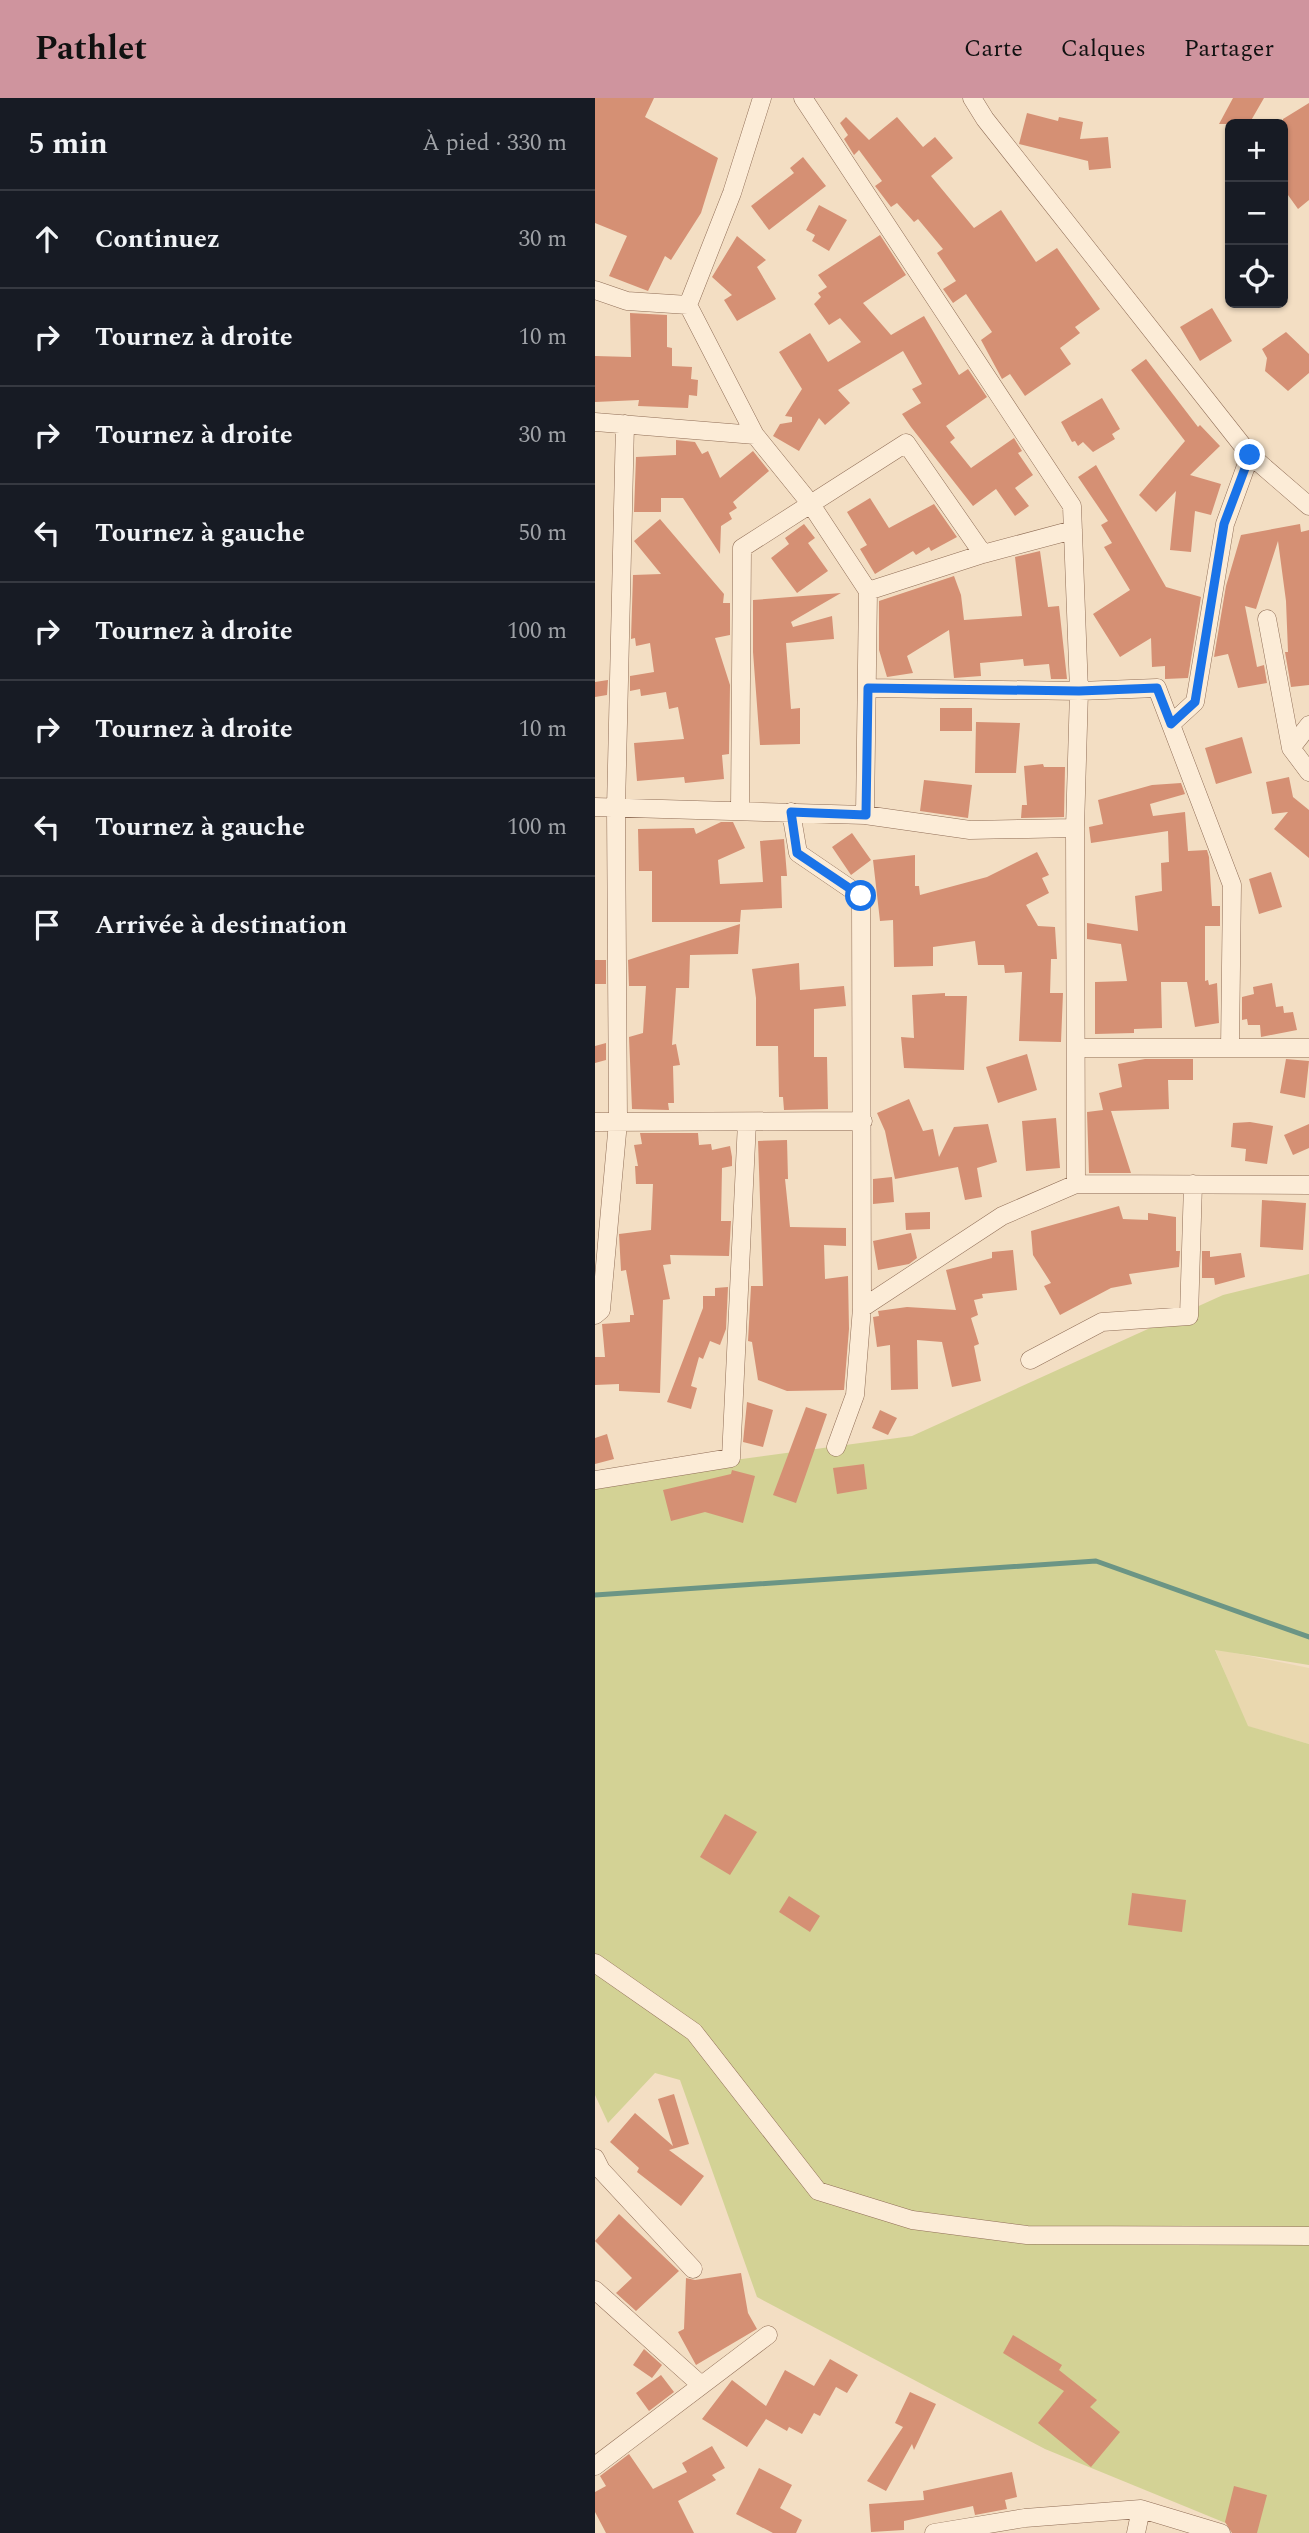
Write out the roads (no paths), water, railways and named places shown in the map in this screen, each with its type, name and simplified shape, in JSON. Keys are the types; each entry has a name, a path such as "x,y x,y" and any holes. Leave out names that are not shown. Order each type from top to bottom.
{"street":[{"path":"762,98 732,193 688,305 755,435 810,503 868,591 866,815"},
{"path":"803,98 1072,506 1079,691 1075,828 1076,1184"},
{"path":"972,98 985,119 1250,455 1309,506"},
{"path":"595,290 627,301 688,305"},
{"path":"595,422 755,435"},
{"path":"595,1314 601,1310 618,1122 616,808 625,424"},
{"path":"740,810 742,548 906,443 983,554"},
{"path":"1171,724 1195,702 1224,524 1250,455"},
{"path":"868,591 983,554 1073,530"},
{"path":"1267,619 1291,748 1309,772"},
{"path":"868,688 1079,691 1157,688 1232,885 1230,1048"},
{"path":"1291,748 1309,725"},
{"path":"595,807 866,815 970,830 1075,828"},
{"path":"791,812 797,853 861,896 862,1308 855,1395 836,1447"},
{"path":"1077,1048 1309,1048"},
{"path":"595,1122 863,1121"},
{"path":"595,1480 731,1458 747,1122"},
{"path":"862,1308 1002,1216 1076,1184 1309,1185"},
{"path":"1030,1360 1102,1322 1189,1316 1193,1185"},
{"path":"595,1963 694,2032 818,2191 912,2220 1027,2235 1309,2236"},
{"path":"595,2158 601,2169 694,2269"},
{"path":"595,2290 701,2385"},
{"path":"595,2466 768,2335"},
{"path":"934,2533 1025,2518 1141,2509 1221,2533"},
{"path":"1136,2533 1141,2509"}],"waterway":[{"path":"595,1595 1096,1561 1309,1637"}]}
